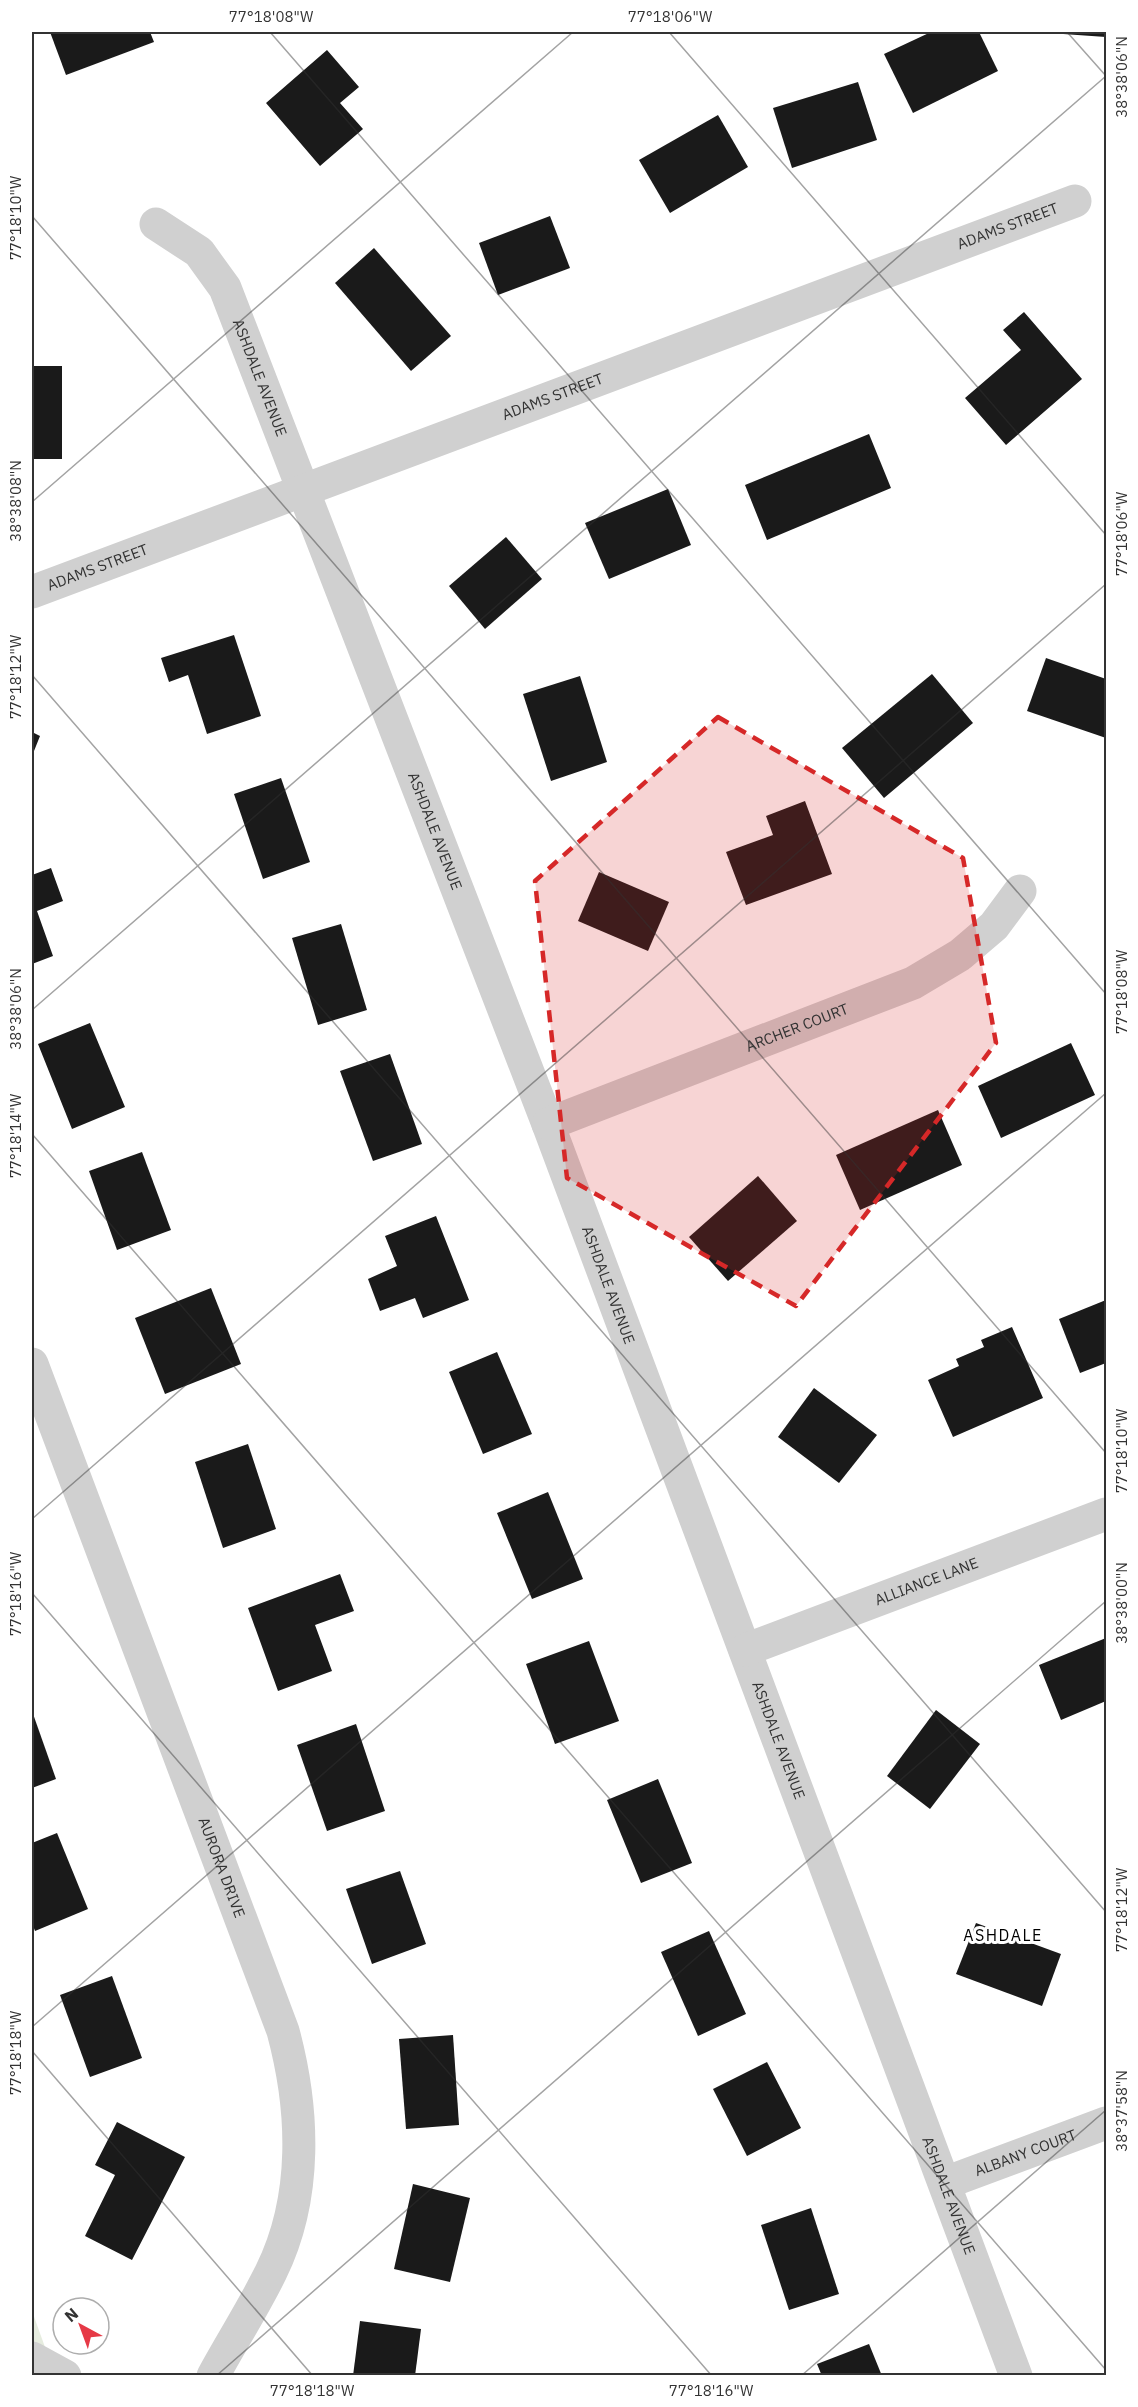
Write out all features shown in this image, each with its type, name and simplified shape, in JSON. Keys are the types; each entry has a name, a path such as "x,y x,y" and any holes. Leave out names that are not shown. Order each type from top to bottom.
{"street":[{"name":"ADAMS STREET","path":"32,592 1075,201"},
{"name":"ASHDALE AVENUE","path":"156,224 199,252 225,288 548,1124 1016,2376"},
{"name":"ARCHER COURT","path":"548,1124 913,983 960,954 994,926 1020,891"},
{"name":"AURORA DRIVE","path":"32,1364 284,2031 292,2064 300,2122 298,2169 288,2226 272,2271 213,2376"},
{"name":"ALLIANCE LANE","path":"745,1650 1107,1514"},
{"name":"ALBANY COURT","path":"945,2183 1107,2123"},
{"path":"32,2358 65,2376"}],"highlighted area":[{"path":"718,717 963,858 996,1043 796,1306 567,1178 535,881"}],"shaded area":[{"path":"32,2311 55,2375 32,2375"}],"building":[{"path":"50,32 150,32 154,42 66,75"},
{"path":"931,32 979,32 998,71 913,113 884,54"},
{"path":"1106,32 1106,37 1049,33"},
{"path":"327,50 359,87 340,103 363,129 320,166 266,103"},
{"path":"858,82 877,140 792,168 773,108"},
{"path":"718,115 748,167 670,213 639,160"},
{"path":"550,216 570,268 498,295 479,243"},
{"path":"374,248 451,336 411,371 335,283"},
{"path":"1024,312 1082,379 1006,445 965,398 1021,350 1003,330"},
{"path":"32,366 62,366 62,459 32,459"},
{"path":"869,434 891,488 767,540 745,485"},
{"path":"668,489 691,545 609,579 585,523"},
{"path":"506,537 542,579 485,629 449,586"},
{"path":"234,635 261,716 207,734 188,675 169,682 161,658"},
{"path":"1046,658 1106,679 1106,738 1027,711"},
{"path":"932,674 973,723 884,798 842,748"},
{"path":"580,676 607,762 551,781 523,694"},
{"path":"32,732 40,736 32,756"},
{"path":"281,778 310,862 263,879 234,794"},
{"path":"805,801 832,874 746,905 726,852 773,835 766,816"},
{"path":"51,868 63,901 37,911 53,956 32,964 32,875"},
{"path":"599,872 669,902 648,951 578,921"},
{"path":"341,924 367,1010 318,1025 292,938"},
{"path":"90,1023 125,1107 72,1129 38,1044"},
{"path":"1071,1043 1095,1095 1001,1138 978,1086"},
{"path":"390,1054 422,1144 373,1161 340,1071"},
{"path":"938,1110 962,1165 860,1210 836,1155"},
{"path":"142,1152 171,1230 117,1250 89,1171"},
{"path":"758,1176 797,1221 728,1281 689,1237"},
{"path":"436,1216 469,1300 423,1318 415,1298 380,1311 368,1279 397,1266 385,1236"},
{"path":"211,1288 241,1364 165,1394 135,1318"},
{"path":"1106,1300 1106,1363 1080,1373 1059,1319"},
{"path":"1012,1327 1043,1398 953,1437 928,1380 959,1366 956,1359 984,1347 981,1340"},
{"path":"497,1352 532,1434 483,1454 449,1372"},
{"path":"814,1388 877,1435 839,1483 778,1437"},
{"path":"248,1444 276,1529 223,1548 195,1462"},
{"path":"548,1492 583,1579 532,1599 497,1513"},
{"path":"340,1574 354,1611 315,1625 332,1671 278,1691 248,1608"},
{"path":"1106,1638 1106,1701 1061,1720 1039,1665"},
{"path":"589,1641 619,1721 555,1744 526,1664"},
{"path":"936,1710 980,1744 930,1809 887,1776"},
{"path":"32,1711 56,1779 32,1788"},
{"path":"356,1724 385,1811 327,1831 297,1745"},
{"path":"658,1779 692,1863 641,1883 607,1800"},
{"path":"57,1833 88,1909 35,1931 32,1923 32,1843"},
{"path":"400,1871 426,1944 372,1964 346,1889"},
{"path":"976,1923 1061,1954 1042,2006 956,1974"},
{"path":"709,1931 746,2014 698,2036 661,1952"},
{"path":"112,1976 142,2058 90,2077 60,1995"},
{"path":"453,2035 459,2125 406,2129 399,2039"},
{"path":"767,2062 801,2128 747,2156 713,2089"},
{"path":"117,2122 185,2157 132,2260 85,2236 115,2175 95,2165"},
{"path":"413,2184 470,2198 450,2282 394,2269"},
{"path":"811,2208 839,2294 789,2310 761,2225"},
{"path":"360,2321 421,2329 415,2376 353,2376"},
{"path":"869,2344 882,2376 822,2376 817,2364"}],"district":[{"name":"ASHDALE","path":"1003,1935"}]}
